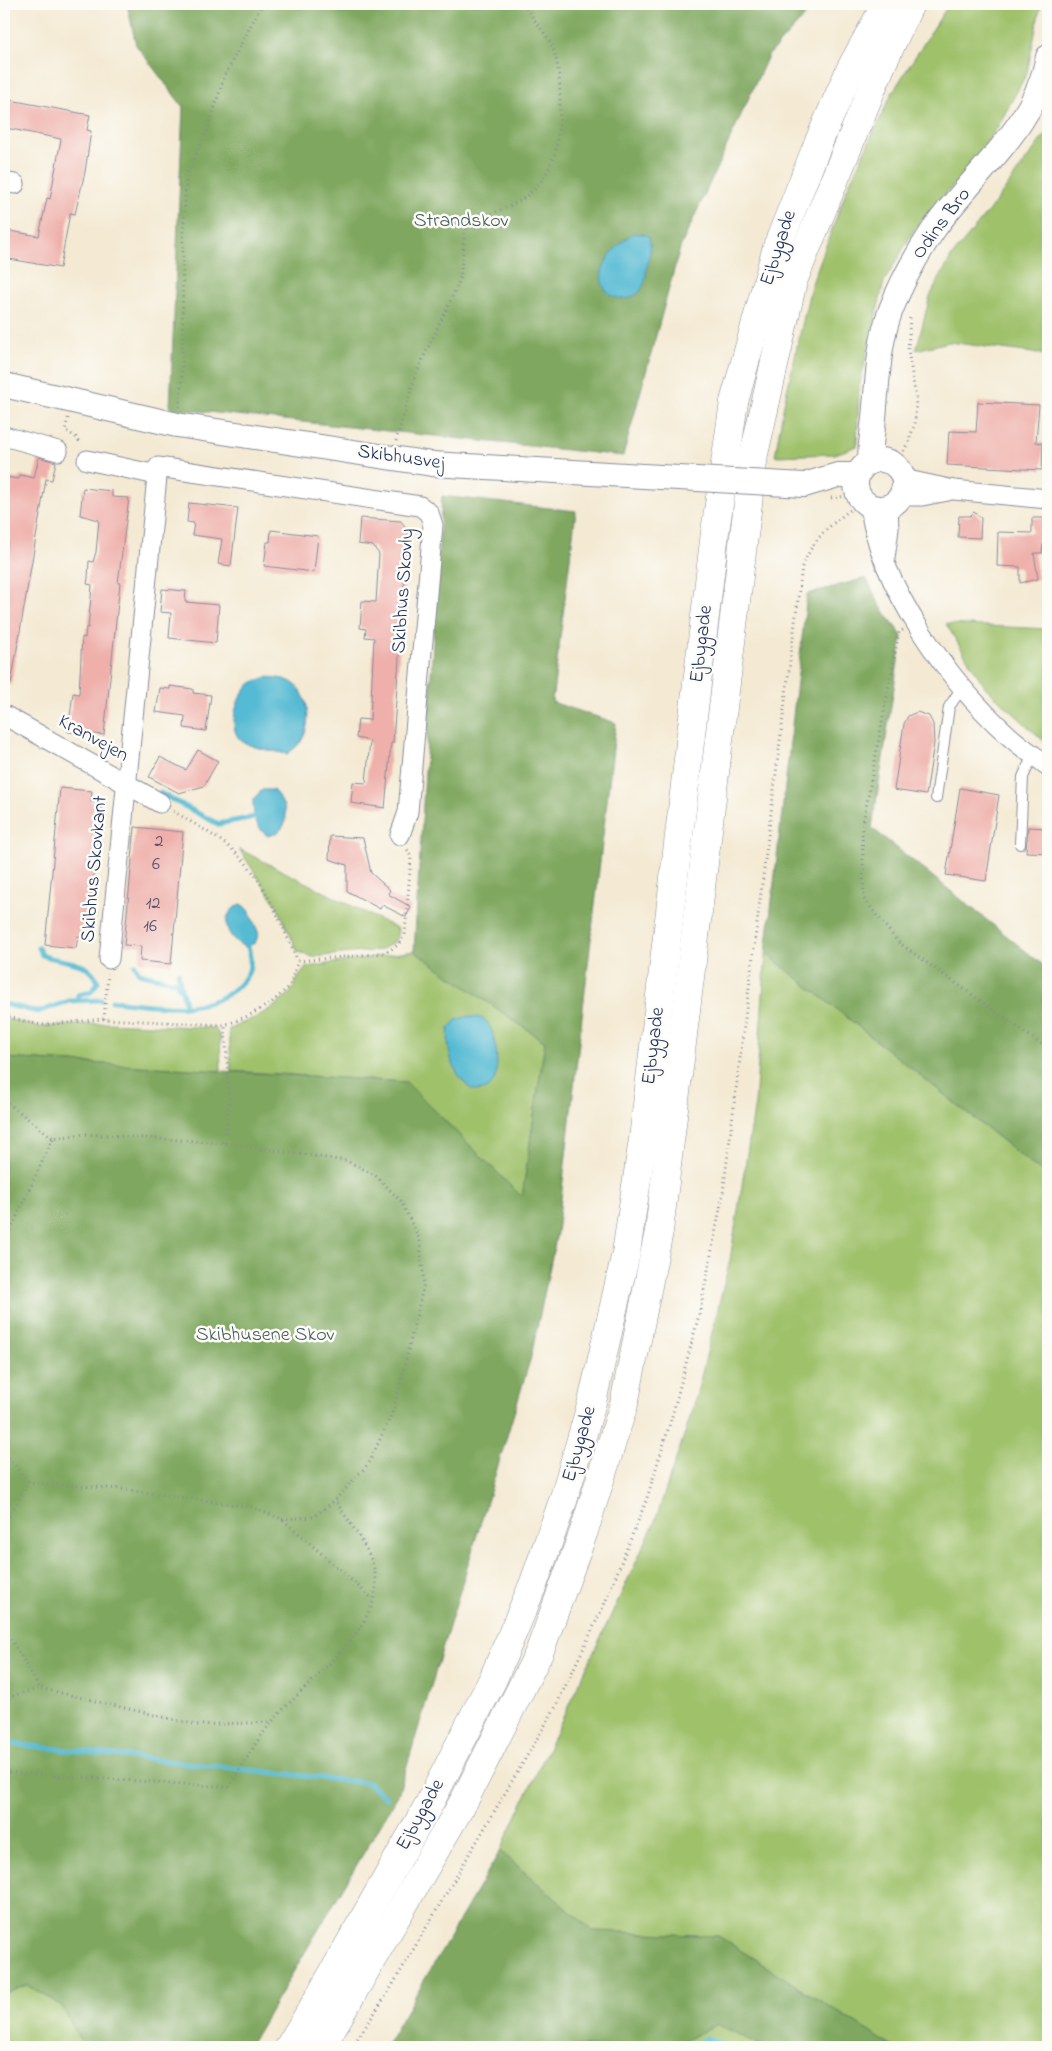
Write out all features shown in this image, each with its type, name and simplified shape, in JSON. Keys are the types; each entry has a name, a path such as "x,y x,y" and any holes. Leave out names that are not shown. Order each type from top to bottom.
{"main road":[{"name":"Ejbygade","path":"288,2047 429,1804 493,1679 534,1585 563,1501 592,1402 626,1253 642,1139 715,532 734,402 777,247 818,141 850,70 886,4"},
{"path":"882,64 910,4"},
{"path":"882,64 925,4"},
{"name":"Ejbygade","path":"321,2047 464,1799 539,1653 584,1531 624,1404 659,1231 754,454 793,281 882,64"}],"street":[{"name":"Odins Bro","path":"881,483 870,441 879,360 889,314 911,267 935,228 994,160 1029,111 1048,57"},
{"name":"Skibhusvej","path":"4,385 177,425 432,464 804,485 838,475 881,483 922,496 954,490 1048,499"},
{"path":"4,436 58,451"},
{"name":"Skibhus Skovly","path":"88,460 157,475 158,467 420,506 429,513 433,525 408,812 400,835"},
{"path":"125,782 157,475"},
{"path":"881,483 889,529 885,562 916,624 951,673 1009,736 1048,766"},
{"name":"Kranvejen","path":"4,715 160,803"},
{"name":"Skibhus Skovkant","path":"109,959 125,782"}],"lane":[{"path":"936,798 949,707 963,686"},
{"path":"1020,844 1023,777 1033,755"}],"path":[{"path":"177,425 182,375 183,243 186,177 208,128 225,75 262,4"},
{"path":"391,458 415,376 460,280 465,230 474,221 528,195 546,174 556,150 559,117 558,70 552,45 525,4"},
{"path":"881,483 908,443 915,423 916,398 908,350 912,309"},
{"path":"71,400 65,430 77,438 81,444 82,460 88,460"},
{"path":"916,624 899,632 862,829 864,899 898,942 1048,1049"},
{"path":"4,1016 40,1025 104,1018 225,1025 248,1016 272,1003 289,987 298,961 273,906 253,873 229,847 160,803"},
{"path":"298,961 385,953 398,945 405,934 411,857 400,835"},
{"path":"104,1018 109,959"},
{"path":"224,1143 229,1098 225,1025"},
{"path":"4,1100 53,1138 86,1134 224,1143 347,1161 375,1175 400,1201 420,1240 424,1284 394,1409 370,1463 335,1500 314,1517 282,1519"},
{"path":"4,1244 53,1138"},
{"path":"4,1456 8,1457 29,1482 120,1489 252,1507 282,1519 373,1599"},
{"path":"4,1525 29,1482"},
{"path":"4,1772 229,1786 271,1722 345,1648 361,1626 373,1599 376,1574 371,1556 335,1500"},
{"path":"4,1620 7,1633 40,1688"},
{"path":"4,1701 12,1696 40,1688 198,1725 271,1722"}],"green space":[{"name":"Strandskov","path":"127,4 816,4 768,56 680,248 623,456 170,408 183,107 136,45"},
{"path":"949,4 1041,4 1027,73 997,128 961,177 916,227 884,282 859,387 857,446 835,454 775,456 784,404 811,286 847,189 892,93"},
{"path":"1048,130 1048,355 949,342 916,350 930,296 951,257 998,199"},
{"name":"Skibhusene Skov","path":"442,496 576,511 552,702 616,723 557,1233 531,1357 398,1795 249,2047 84,2047 62,2006 27,1985 4,1994 4,1058 406,1082 522,1197 545,1042 414,951"},
{"path":"866,578 879,604 902,636 872,828 1048,969 1048,1177 766,953 807,594"},
{"path":"946,624 1048,629 1048,745 985,687"},
{"path":"239,849 398,929 396,941 381,950 313,957 298,952 277,906"},
{"path":"414,951 545,1042 522,1198 406,1082 231,1071 229,1029 277,1005 290,993 301,973 307,967"},
{"path":"766,953 1048,1177 1048,2047 893,2047 718,1936 593,1931 500,1851 654,1524 693,1409 730,1260 755,1104"},
{"path":"4,1018 38,1027 108,1023 215,1028 220,1037 221,1071 4,1058"},
{"path":"500,1851 593,1931 718,1936 893,2047 764,2047 717,2024 672,2047 385,2047"},
{"path":"27,1985 62,2006 84,2047 4,2047 4,1994"},
{"path":"717,2024 764,2047 672,2047"}],"water":[{"path":"633,233 644,234 649,237 650,252 645,282 635,295 625,299 615,297 606,291 602,281 603,268 613,252"},
{"path":"267,677 284,679 293,683 299,688 306,704 308,721 303,738 287,754 245,743 235,732 235,715 244,690 255,681"},
{"path":"262,790 273,790 282,803 286,816 282,828 268,836 260,829 254,810 253,799"},
{"path":"241,904 249,910 259,934 255,943 245,947 233,938 227,926 229,914"},
{"path":"469,1016 481,1018 487,1022 495,1044 497,1054 496,1073 491,1085 484,1090 477,1091 464,1083 455,1069 450,1055 449,1028 456,1020"}],"building":[{"path":"10,100 90,115 87,130 91,131 85,172 75,214 70,213 60,268 4,258 4,230 39,236 47,198 50,199 61,139 6,128"},
{"path":"978,402 1039,405 1036,442 1043,443 1042,470 947,465 949,431 976,432"},
{"path":"39,457 56,462 52,480 46,479 11,684 4,683 4,566 10,530 4,529 4,477 19,479 20,475 34,478"},
{"path":"83,488 112,491 112,497 129,498 118,583 120,583 104,735 68,732 73,693 79,694 82,637 85,638 86,627 88,628 92,585 87,584 89,561 93,562 96,552 99,520 80,515"},
{"path":"189,503 238,508 231,566 218,564 222,539 192,535 194,523 187,522"},
{"path":"974,512 981,518 980,538 958,537 959,516 970,516"},
{"path":"360,518 401,521 408,530 393,743 391,743 385,808 351,803 353,782 366,783 370,741 356,738 358,719 370,720 374,638 365,637 366,629 360,628 362,601 376,602 379,554 373,546 358,544"},
{"path":"1032,518 1048,518 1048,545 1043,545 1042,553 1034,553 1038,579 1020,583 1020,567 997,566 998,532 1032,533"},
{"path":"271,530 318,536 314,572 264,566 267,542 270,542"},
{"path":"162,589 186,591 185,602 219,605 216,643 169,638 171,613 160,612"},
{"path":"170,686 193,689 193,693 211,695 206,731 184,728 185,716 156,712 160,688 170,689"},
{"path":"917,712 929,716 933,724 934,743 926,795 894,790 904,724 908,716"},
{"path":"198,750 218,761 204,786 179,793 149,777 160,757 186,770"},
{"path":"60,788 92,791 91,802 101,803 88,937 78,936 76,948 45,945"},
{"path":"960,788 999,795 986,881 946,875"},
{"path":"135,827 183,832 171,964 140,961 141,946 124,945"},
{"path":"1028,827 1048,828 1048,853 1026,852"},
{"path":"330,836 363,838 371,873 390,890 388,894 411,907 406,917 382,905 380,909 347,891 347,865 329,859"}],"waterway":[{"path":"160,793 218,824 255,817"},
{"path":"112,1001 179,1006 196,1005 227,995 247,976 250,963 248,946"},
{"path":"38,948 42,955 82,965 94,975 98,982 91,992 78,995 78,1000"},
{"path":"135,965 139,973 176,982 182,991 186,1007"},
{"path":"178,973 181,987"},
{"path":"4,1004 38,1012 69,1001 101,1000"},
{"path":"4,1743 368,1783 386,1798"},
{"path":"691,2047 707,2038 726,2047"}]}
